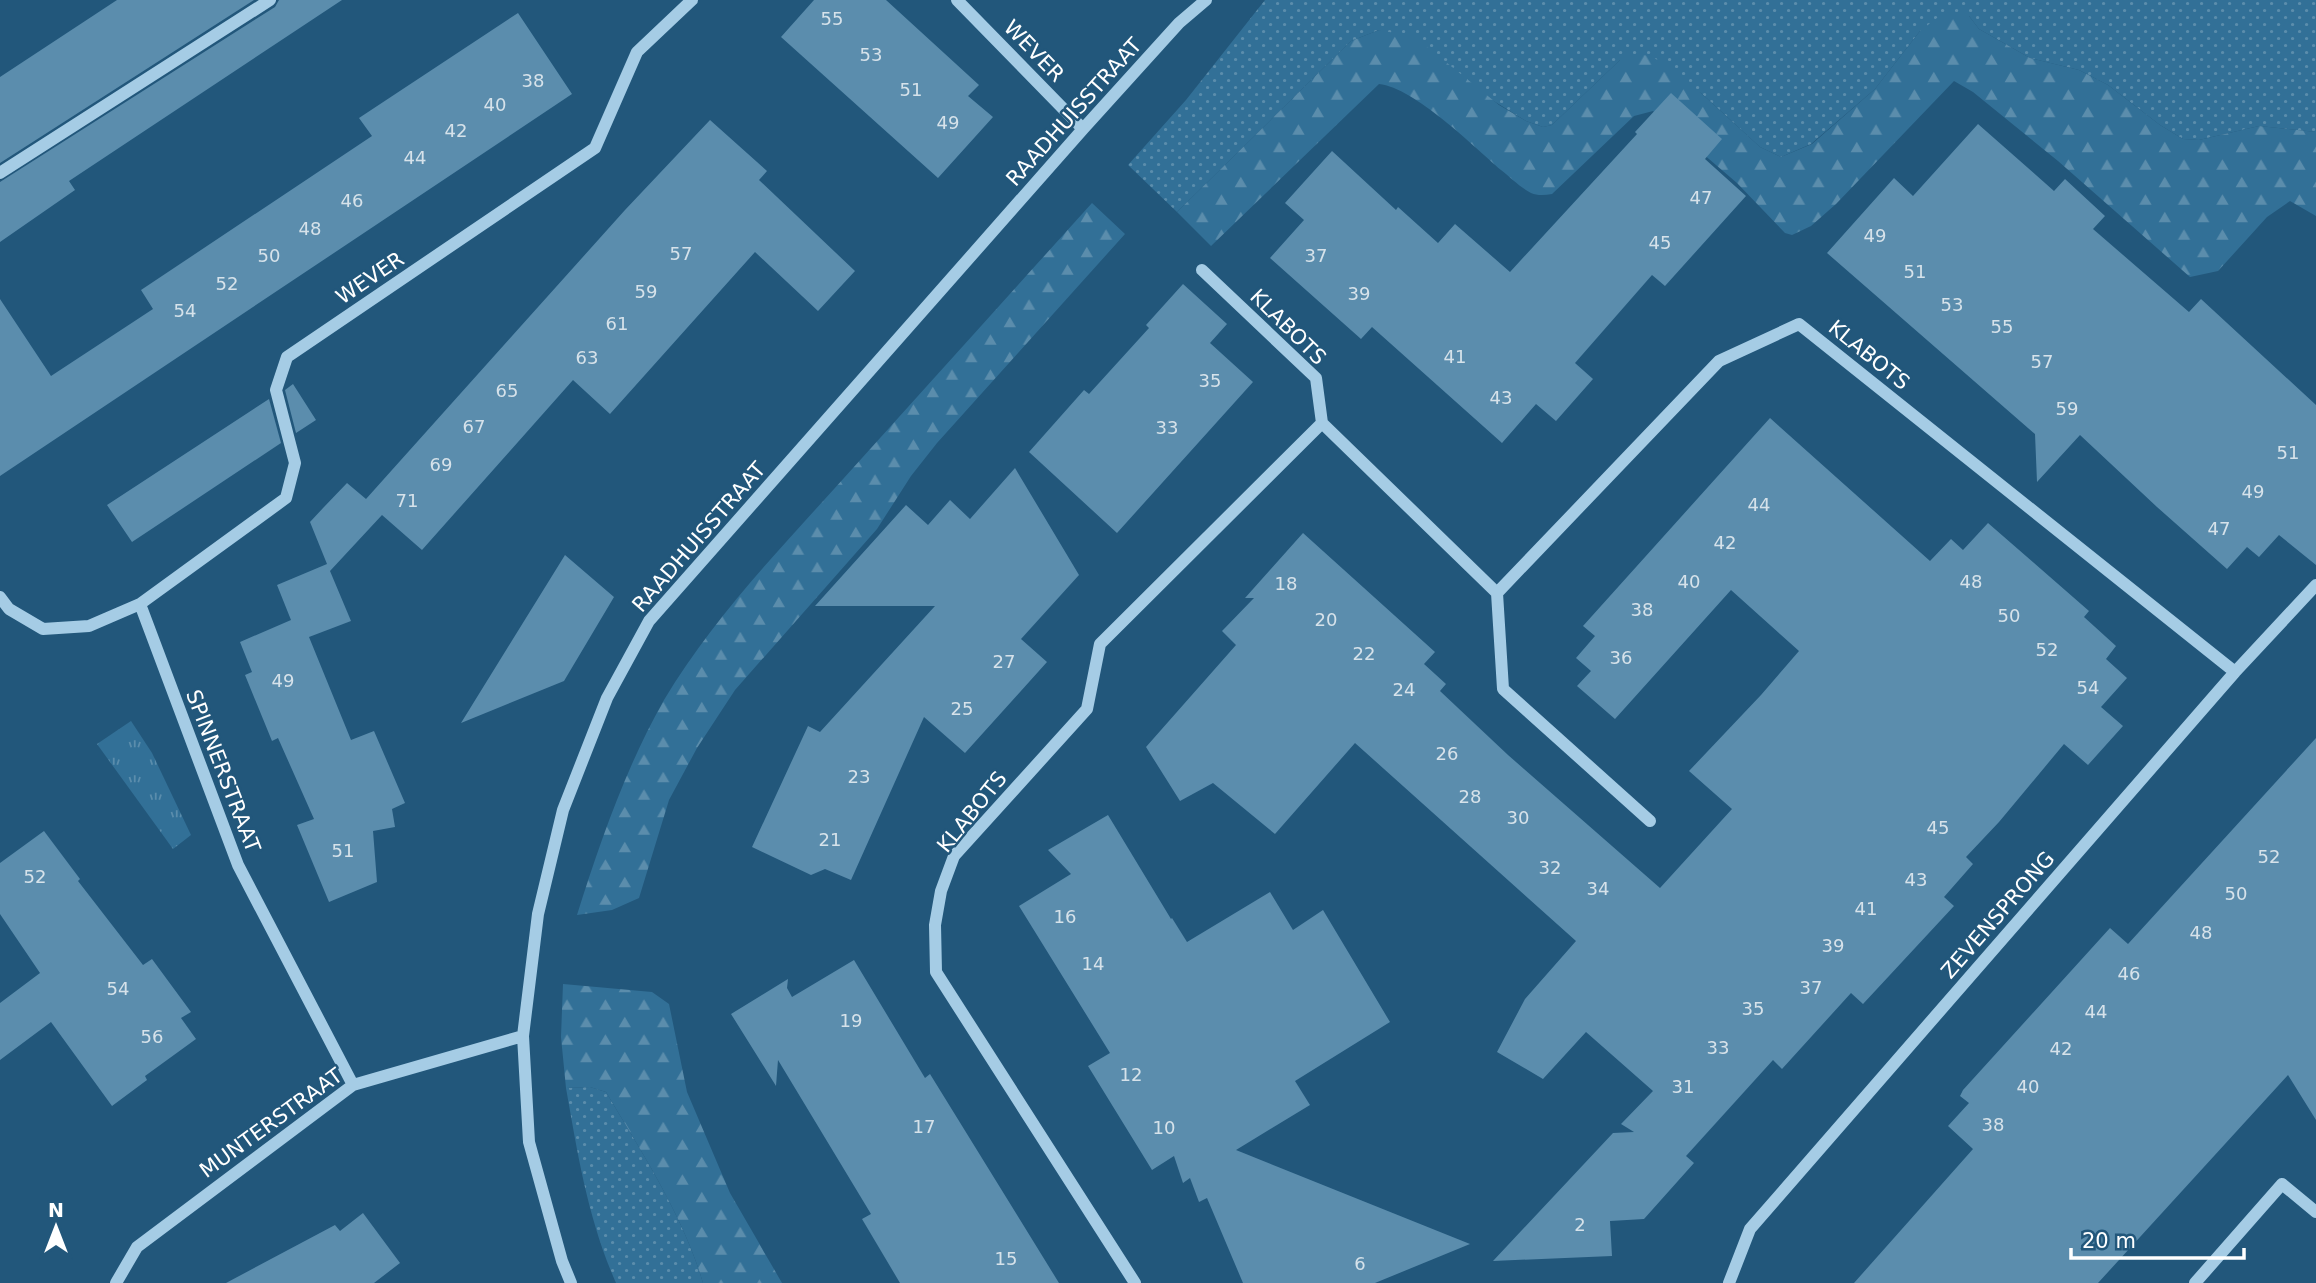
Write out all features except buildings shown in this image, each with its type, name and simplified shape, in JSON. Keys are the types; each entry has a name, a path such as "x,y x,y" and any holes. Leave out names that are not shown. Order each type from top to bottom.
{"street":[{"path":"0,173 270,0"},
{"name":"WEVER","path":"140,604 286,498 295,463 276,390 287,357 595,148 637,52 692,0"},
{"name":"WEVER","path":"957,0 1083,129"},
{"name":"RAADHUISSTRAAT","path":"1179,23 1191,0"},
{"name":"RAADHUISSTRAAT","path":"571,1283 562,1261 529,1142 523,1036 538,914 563,810 607,698 649,621 1083,129 1179,23 1206,0"},
{"name":"KLABOTS","path":"1135,1283 936,972 935,925 941,891 954,856 1087,709 1100,644 1322,423 1316,378 1202,270"},
{"name":"KLABOTS","path":"1497,593 1719,361 1799,324 2235,672"},
{"path":"1322,423 1497,593 1503,690 1650,821"},
{"name":"ZEVENSPRONG","path":"1729,1283 1749,1229 2235,672 2316,585"},
{"path":"0,597 9,610 43,629 89,626 140,604"},
{"name":"SPINNERSTRAAT","path":"140,604 238,865 353,1085"},
{"name":"MUNTERSTRAAT","path":"116,1283 137,1247 353,1085 523,1036"},
{"path":"2194,1283 2282,1184 2316,1212"}],"green space":[{"path":"1265,0 2316,0 2316,132 2259,126 2199,140 2183,139 2108,85 2079,70 2030,58 1979,29 1969,16 1920,31 1875,89 1811,144 1781,157 1760,147 1701,93 1620,60 1552,125 1543,127 1526,121 1379,30 1351,41 1177,212 1128,165 1186,100"},
{"path":"1941,15 1969,16 1979,29 2030,58 2079,70 2108,85 2183,139 2199,140 2259,126 2316,132 2316,216 2290,201 2267,217 2218,271 2190,277 2058,161 1973,92 1954,81 1836,204 1811,226 1792,235 1785,233 1737,183 1653,111 1634,116 1552,194 1539,195 1519,185 1426,107 1393,88 1379,84 1211,246 1177,212 1351,41 1379,30 1415,37 1499,105 1526,121 1543,127 1552,125 1620,60 1634,54 1652,56 1701,93 1760,147 1781,157 1812,144 1875,89 1920,31"},
{"path":"1092,203 1125,234 937,443 911,476 877,529 735,690 697,748 669,800 639,898 612,910 577,915 626,778 650,725 683,670 726,612 772,558"},
{"path":"131,721 152,753 191,835 173,849 97,744"},
{"path":"563,984 652,992 669,1004 687,1092 730,1193 782,1283 703,1283 673,1209 606,1092 590,1087 566,1088 561,1037"},
{"path":"590,1087 606,1092 647,1161 673,1209 703,1283 616,1283 591,1211 566,1088"}]}
